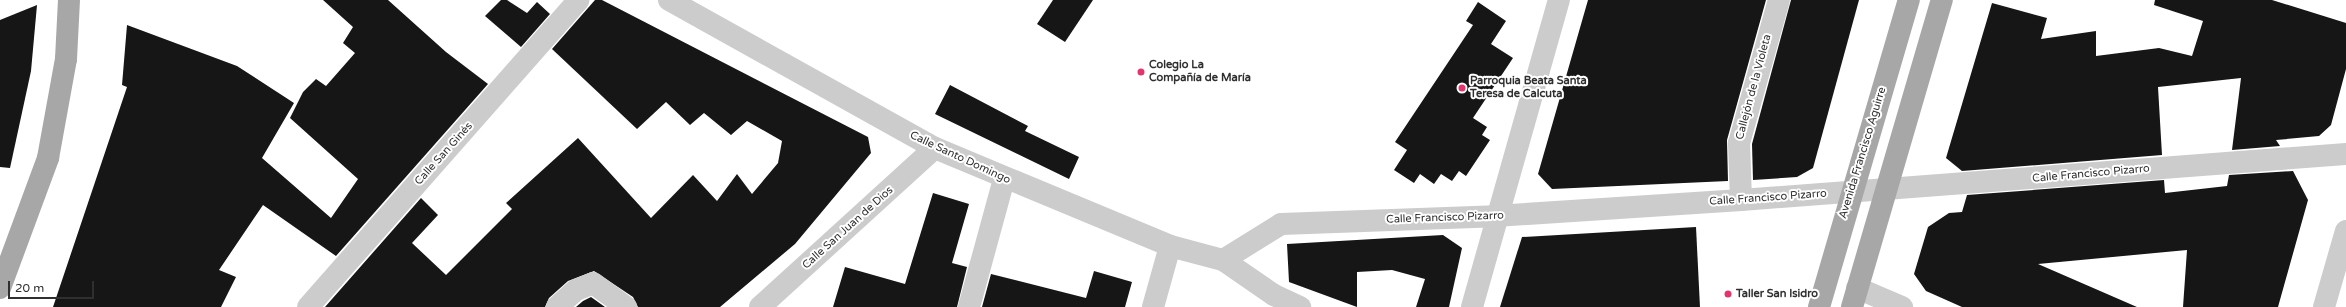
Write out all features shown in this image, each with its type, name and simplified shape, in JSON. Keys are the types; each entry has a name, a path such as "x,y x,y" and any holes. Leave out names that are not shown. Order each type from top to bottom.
{"main road":[{"path":"0,288 4,266 48,158 66,59 69,0"},
{"name":"Avenida Francisco Aguirre","path":"1819,307 1851,192 1909,0"},
{"path":"1855,298 1888,190 1942,0"}],"street":[{"name":"Calle San Ginés","path":"308,307 579,0"},
{"name":"Calle Santo Domingo","path":"669,0 935,148 1004,179 1170,246 1223,260"},
{"path":"1472,307 1496,216 1559,0"},
{"name":"Callejón de la Violeta","path":"1741,200 1739,143 1779,0"},
{"name":"Calle San Juan de Dios","path":"760,307 782,300 935,148"},
{"name":"Calle Francisco Pizarro","path":"1223,260 1281,224 1496,216 1741,200 2346,154"},
{"path":"969,307 1004,179"},
{"path":"2324,307 2346,231"},
{"path":"1153,307 1170,246"},
{"path":"1223,260 1274,296 1300,307"},
{"path":"557,307 576,290 593,282 626,307"},
{"path":"1855,298 1902,307"}],"building":[{"path":"323,0 388,0 446,52 488,84 336,256 263,205 219,270 236,277 221,307 53,307 127,87 122,85 127,25 237,66 294,103 262,158 331,218 358,179 290,118 303,92 316,79 326,86 355,53 343,43 353,27"},
{"path":"501,0 507,0 527,13 537,2 550,14 521,47 485,16"},
{"path":"595,0 602,0 868,137 871,153 795,244 720,307 638,307 633,297 594,271 568,281 549,298 545,307 325,307 421,198 438,215 412,243 446,275 512,209 506,203 578,138 651,218 693,175 717,201 737,174 752,194 778,163 782,141 747,121 731,135 704,113 690,125 666,102 637,129 552,49"},
{"path":"1053,0 1093,0 1065,42 1037,24"},
{"path":"1588,0 1766,0 1727,140 1728,181 1552,189 1538,174"},
{"path":"1791,0 1859,0 1813,168 1797,177 1753,180 1752,144"},
{"path":"2155,0 2272,0 2346,23 2346,69 2331,125 2319,136 2276,140 2280,146 2232,150 2241,78 2158,87 2162,155 1962,171 1946,158 1992,3 2047,18 2041,39 2096,31 2096,56 2159,48 2192,56 2203,21 2154,5"},
{"name":"Parroquia Beata Santa Teresa de Calcuta","path":"1478,2 1506,21 1491,44 1513,58 1473,118 1487,127 1482,135 1490,140 1466,176 1459,171 1452,181 1441,174 1434,184 1420,174 1414,183 1394,170 1407,150 1395,142 1473,25 1466,21"},
{"path":"37,5 31,71 10,168 0,167 0,20"},
{"path":"950,85 1028,126 1025,131 1079,157 1069,179 935,114"},
{"path":"2293,171 2308,200 2278,307 2183,307 2187,250 2038,264 2137,307 1962,307 1926,291 1914,274 1928,227 1949,213 1962,212 1967,195 2164,180 2165,193 2227,186 2229,175"},
{"path":"933,193 969,204 952,263 967,267 957,307 833,307 845,267 905,284"},
{"path":"1696,227 1700,307 1500,307 1522,237"},
{"path":"1443,235 1462,248 1449,307 1416,307 1425,279 1392,270 1357,272 1357,307 1289,282 1287,244"},
{"path":"1094,271 1132,282 1125,307 982,307 991,274 1086,298"},
{"path":"591,297 605,307 576,307 583,301"}],"place":[{"name":"Colegio La Compañía de María","path":"1141,72"},
{"name":"Parroquia Beata Santa Teresa de Calcuta","path":"1462,88"},
{"name":"Taller San Isidro","path":"1728,294"}]}
